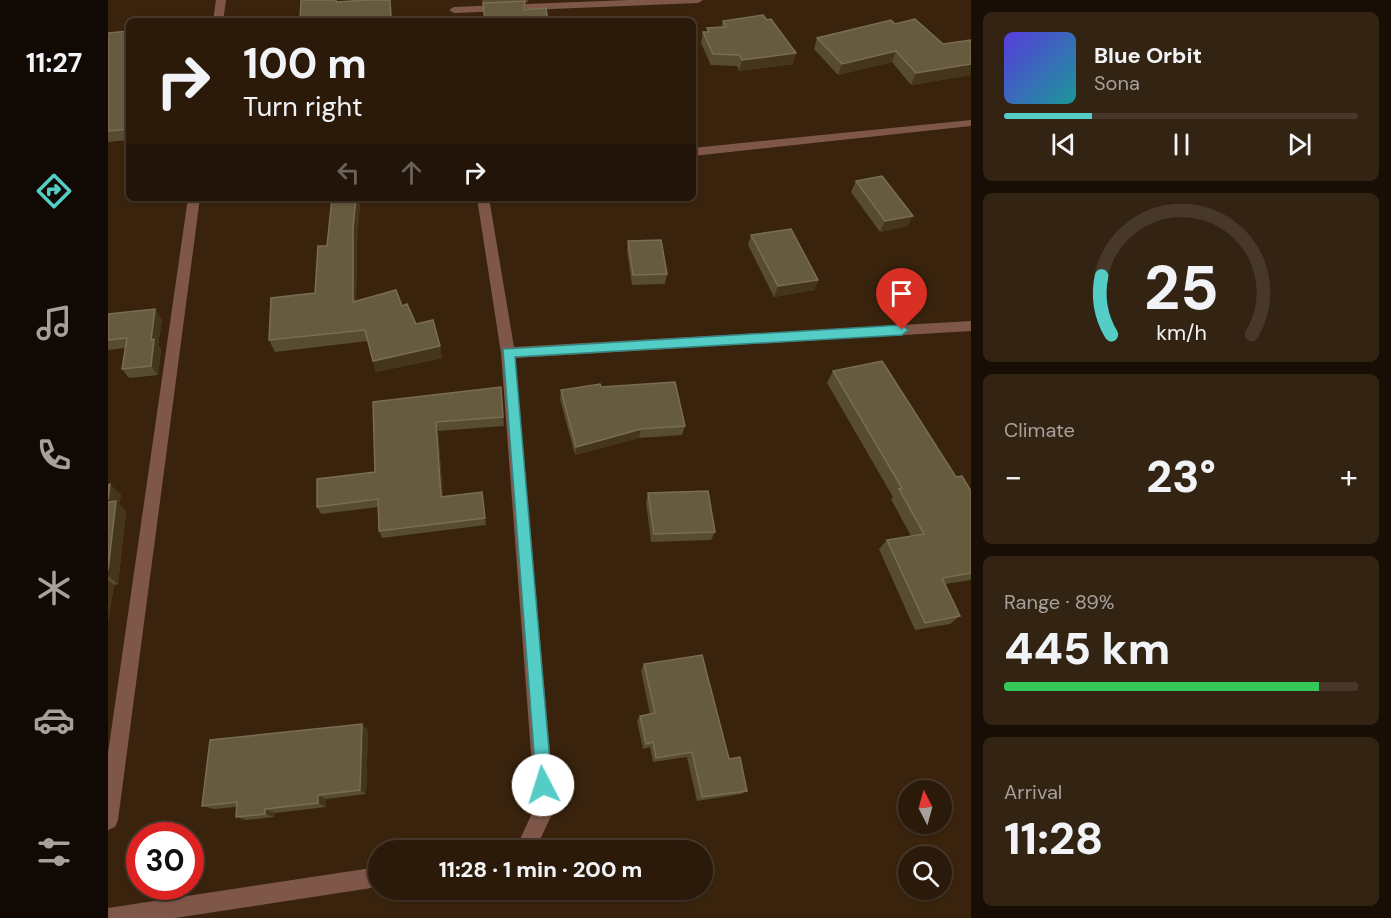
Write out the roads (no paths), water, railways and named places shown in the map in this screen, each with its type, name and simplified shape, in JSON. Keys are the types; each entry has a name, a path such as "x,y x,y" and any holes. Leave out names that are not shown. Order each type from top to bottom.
{"street":[{"path":"218,18 221,0"},
{"path":"454,10 699,0"},
{"path":"696,152 971,123"},
{"path":"108,820 194,201"},
{"path":"483,201 508,353 545,808 530,840"},
{"path":"508,353 971,326"},
{"path":"108,918 368,879"}]}
